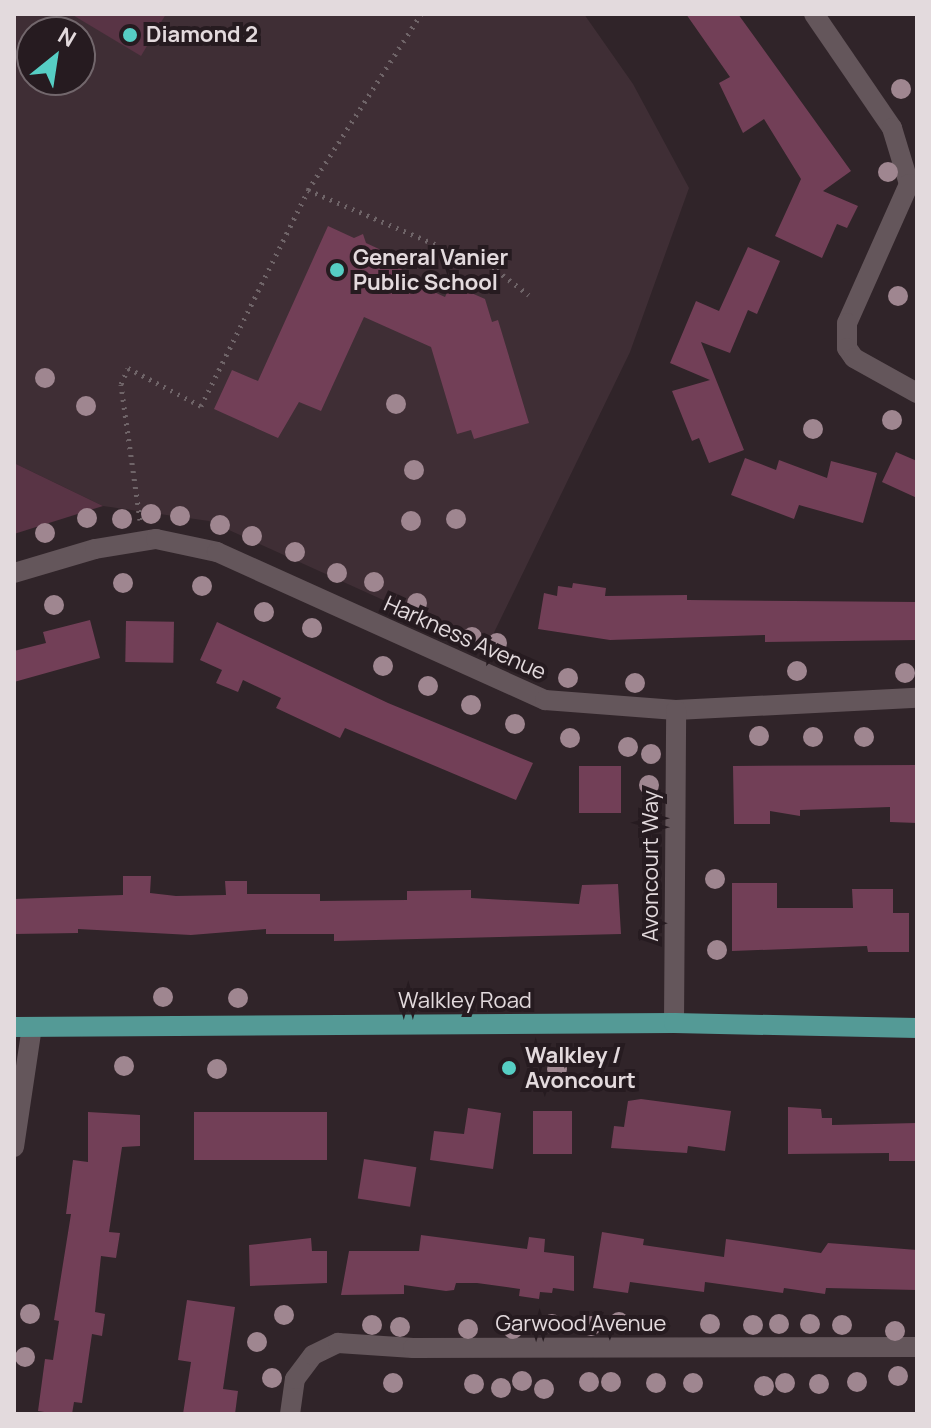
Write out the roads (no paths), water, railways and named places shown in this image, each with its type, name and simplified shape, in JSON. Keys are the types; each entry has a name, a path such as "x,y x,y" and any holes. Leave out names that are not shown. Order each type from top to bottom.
{"main road":[{"name":"Walkley Road","path":"23,1027 674,1023 917,1028"}],"street":[{"path":"814,14 892,128 909,184 847,323 847,348 854,358 917,393"},
{"name":"Harkness Avenue","path":"14,573 95,549 143,541 217,552 545,700 676,710 917,698"},
{"name":"Avoncourt Way","path":"674,1023 676,710"},
{"path":"14,1147 23,1027"},
{"name":"Garwood Avenue","path":"290,1414 295,1379 313,1355 338,1343 413,1348 917,1347"}],"place":[{"name":"Diamond 2","path":"130,35"},
{"name":"General Vanier Public School","path":"337,270"},
{"name":"Walkley / Avoncourt","path":"509,1068"}]}
